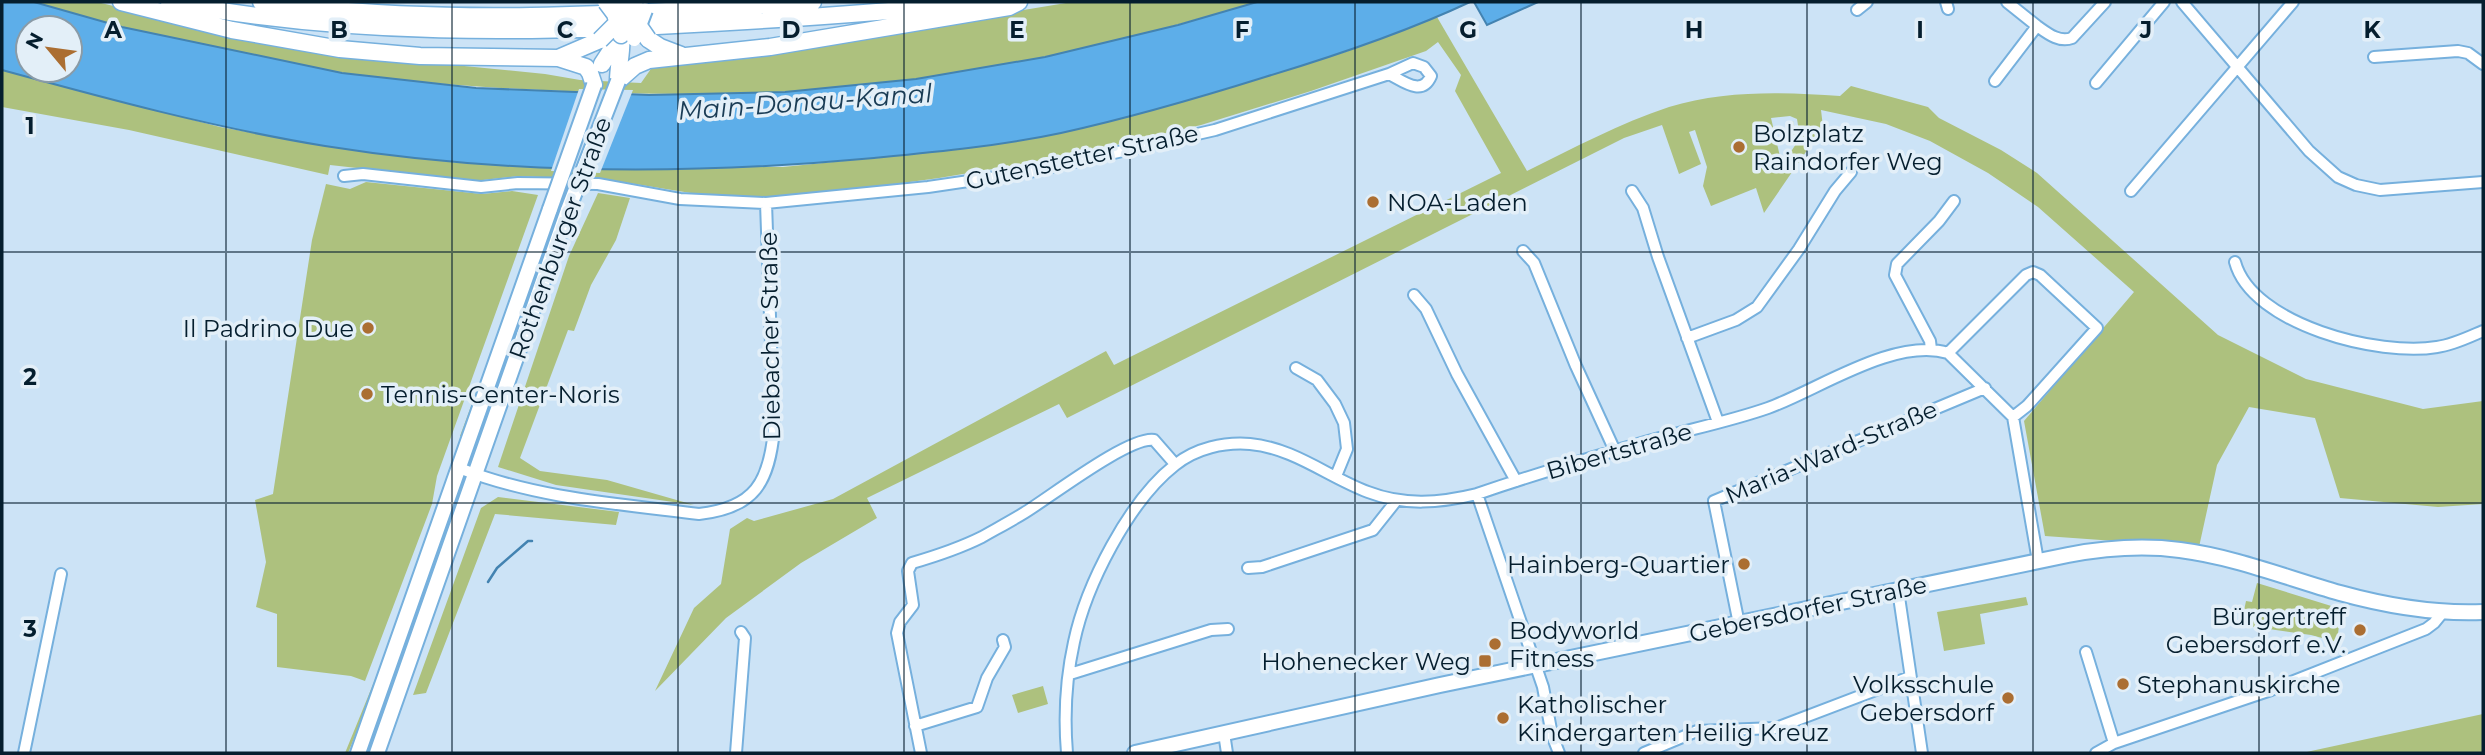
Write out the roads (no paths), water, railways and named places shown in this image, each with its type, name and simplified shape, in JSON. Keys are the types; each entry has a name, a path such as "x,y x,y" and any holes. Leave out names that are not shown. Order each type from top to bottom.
{"highway":[{"path":"121,2 232,30 332,48 420,56 558,58 581,64 589,71 594,82"},
{"path":"169,2 330,25 468,31 696,24 982,2"},
{"path":"261,2 393,14 498,15 813,2"},
{"path":"606,2 665,50 691,56"},
{"path":"618,81 641,62 770,47 906,26 1009,7 1019,2"},
{"path":"558,58 631,21"},
{"path":"602,64 631,21"},
{"path":"618,81 618,60 631,21"}],"main road":[{"name":"Rothenburger Straße","path":"358,753 602,64"},
{"name":"Rothenburger Straße","path":"377,753 568,210 618,81"},
{"name":"Gebersdorfer Straße","path":"1135,753 1898,590 2038,561 2120,548 2183,551 2258,567 2365,599 2443,612 2483,612"}],"street":[{"path":"1857,9 1867,2"},
{"path":"2007,2 2053,36 2066,40 2072,38 2105,2"},
{"path":"2096,83 2164,2"},
{"path":"2182,2 2320,163 2346,182 2380,190 2483,182"},
{"path":"2131,191 2293,2"},
{"path":"1995,82 2038,26"},
{"path":"2374,57 2458,51 2483,64"},
{"name":"Gutenstetter Straße","path":"344,176 363,174 481,187 518,183 597,184 680,199 766,203 929,187 1030,172 1215,130 1389,74"},
{"path":"1687,338 1736,320 1757,307 1799,249 1835,191 1852,172"},
{"path":"1632,191 1643,208 1718,422"},
{"path":"1931,349 1930,341 1898,282 1895,270 1897,264 1939,222 1954,201"},
{"name":"Diebacher Straße","path":"459,468 511,486 550,494 699,514 721,512 754,495 772,459 775,430 766,203"},
{"path":"1523,251 1534,263 1576,366 1615,451"},
{"path":"2235,262 2237,271 2251,290 2274,308 2298,322 2344,340 2389,347 2437,347 2483,331"},
{"path":"2013,417 2027,406 2097,328 2040,275 2033,272 2026,275 1948,353 2013,417 2038,561"},
{"path":"1414,295 1426,309 1457,374 1516,481"},
{"name":"Bibertstraße","path":"1175,464 1216,446 1253,445 1289,454 1367,492 1396,501 1440,501 1477,494 1770,407 1884,358 1931,349 1948,353"},
{"path":"1296,368 1317,380 1335,404 1344,423 1347,449 1336,476"},
{"name":"Maria-Ward-Straße","path":"1739,624 1714,501 1985,388"},
{"path":"921,753 897,633 900,622 913,605 908,571 912,563 943,554 980,538 1024,513 1114,454 1147,439 1154,440 1175,464 1125,523 1100,567 1083,608 1074,643 1066,700 1067,753"},
{"path":"1477,494 1535,666 1559,753"},
{"path":"1248,568 1262,567 1373,530 1396,501"},
{"path":"24,752 61,574"},
{"path":"1898,590 1922,753"},
{"path":"2096,753 2114,743 2304,677 2426,629 2443,612"},
{"path":"1070,674 1211,630 1228,629"},
{"path":"736,753 745,638 741,632"},
{"path":"915,726 977,708 987,678 1005,647 1003,640"},
{"path":"2086,652 2114,743"},
{"path":"1644,753 1698,731 1776,728 1910,677"},
{"path":"1224,733 1227,753"}],"water":[{"path":"2,2 34,2 76,14 14,14 14,73 2,70"},
{"name":"Main-Donau-Kanal","path":"1257,2 1470,2 1395,34 1317,61 1112,121 1038,138 991,145 806,164 599,169 530,167 393,156 243,131 54,84 84,84 84,16 122,27 342,73 476,88 649,95 785,92 916,79 1045,57 1178,25"},
{"path":"1474,2 1538,2 1487,25"}],"waterway":[{"path":"488,582 497,568 528,541 532,541"}],"place":[{"name":"Bolzplatz Raindorfer Weg","path":"1739,147"},
{"name":"NOA-Laden","path":"1373,202"},
{"name":"Il Padrino Due","path":"368,328"},
{"name":"Tennis-Center-Noris","path":"367,394"},
{"name":"Hainberg-Quartier","path":"1744,564"},
{"name":"Bürgertreff Gebersdorf e.V.","path":"2360,630"},
{"name":"Bodyworld Fitness","path":"1495,644"},
{"name":"Hohenecker Weg","path":"1485,661"},
{"name":"Stephanuskirche","path":"2123,684"},
{"name":"Volksschule Gebersdorf","path":"2008,698"},
{"name":"Katholischer Kindergarten Heilig Kreuz","path":"1503,718"}]}
